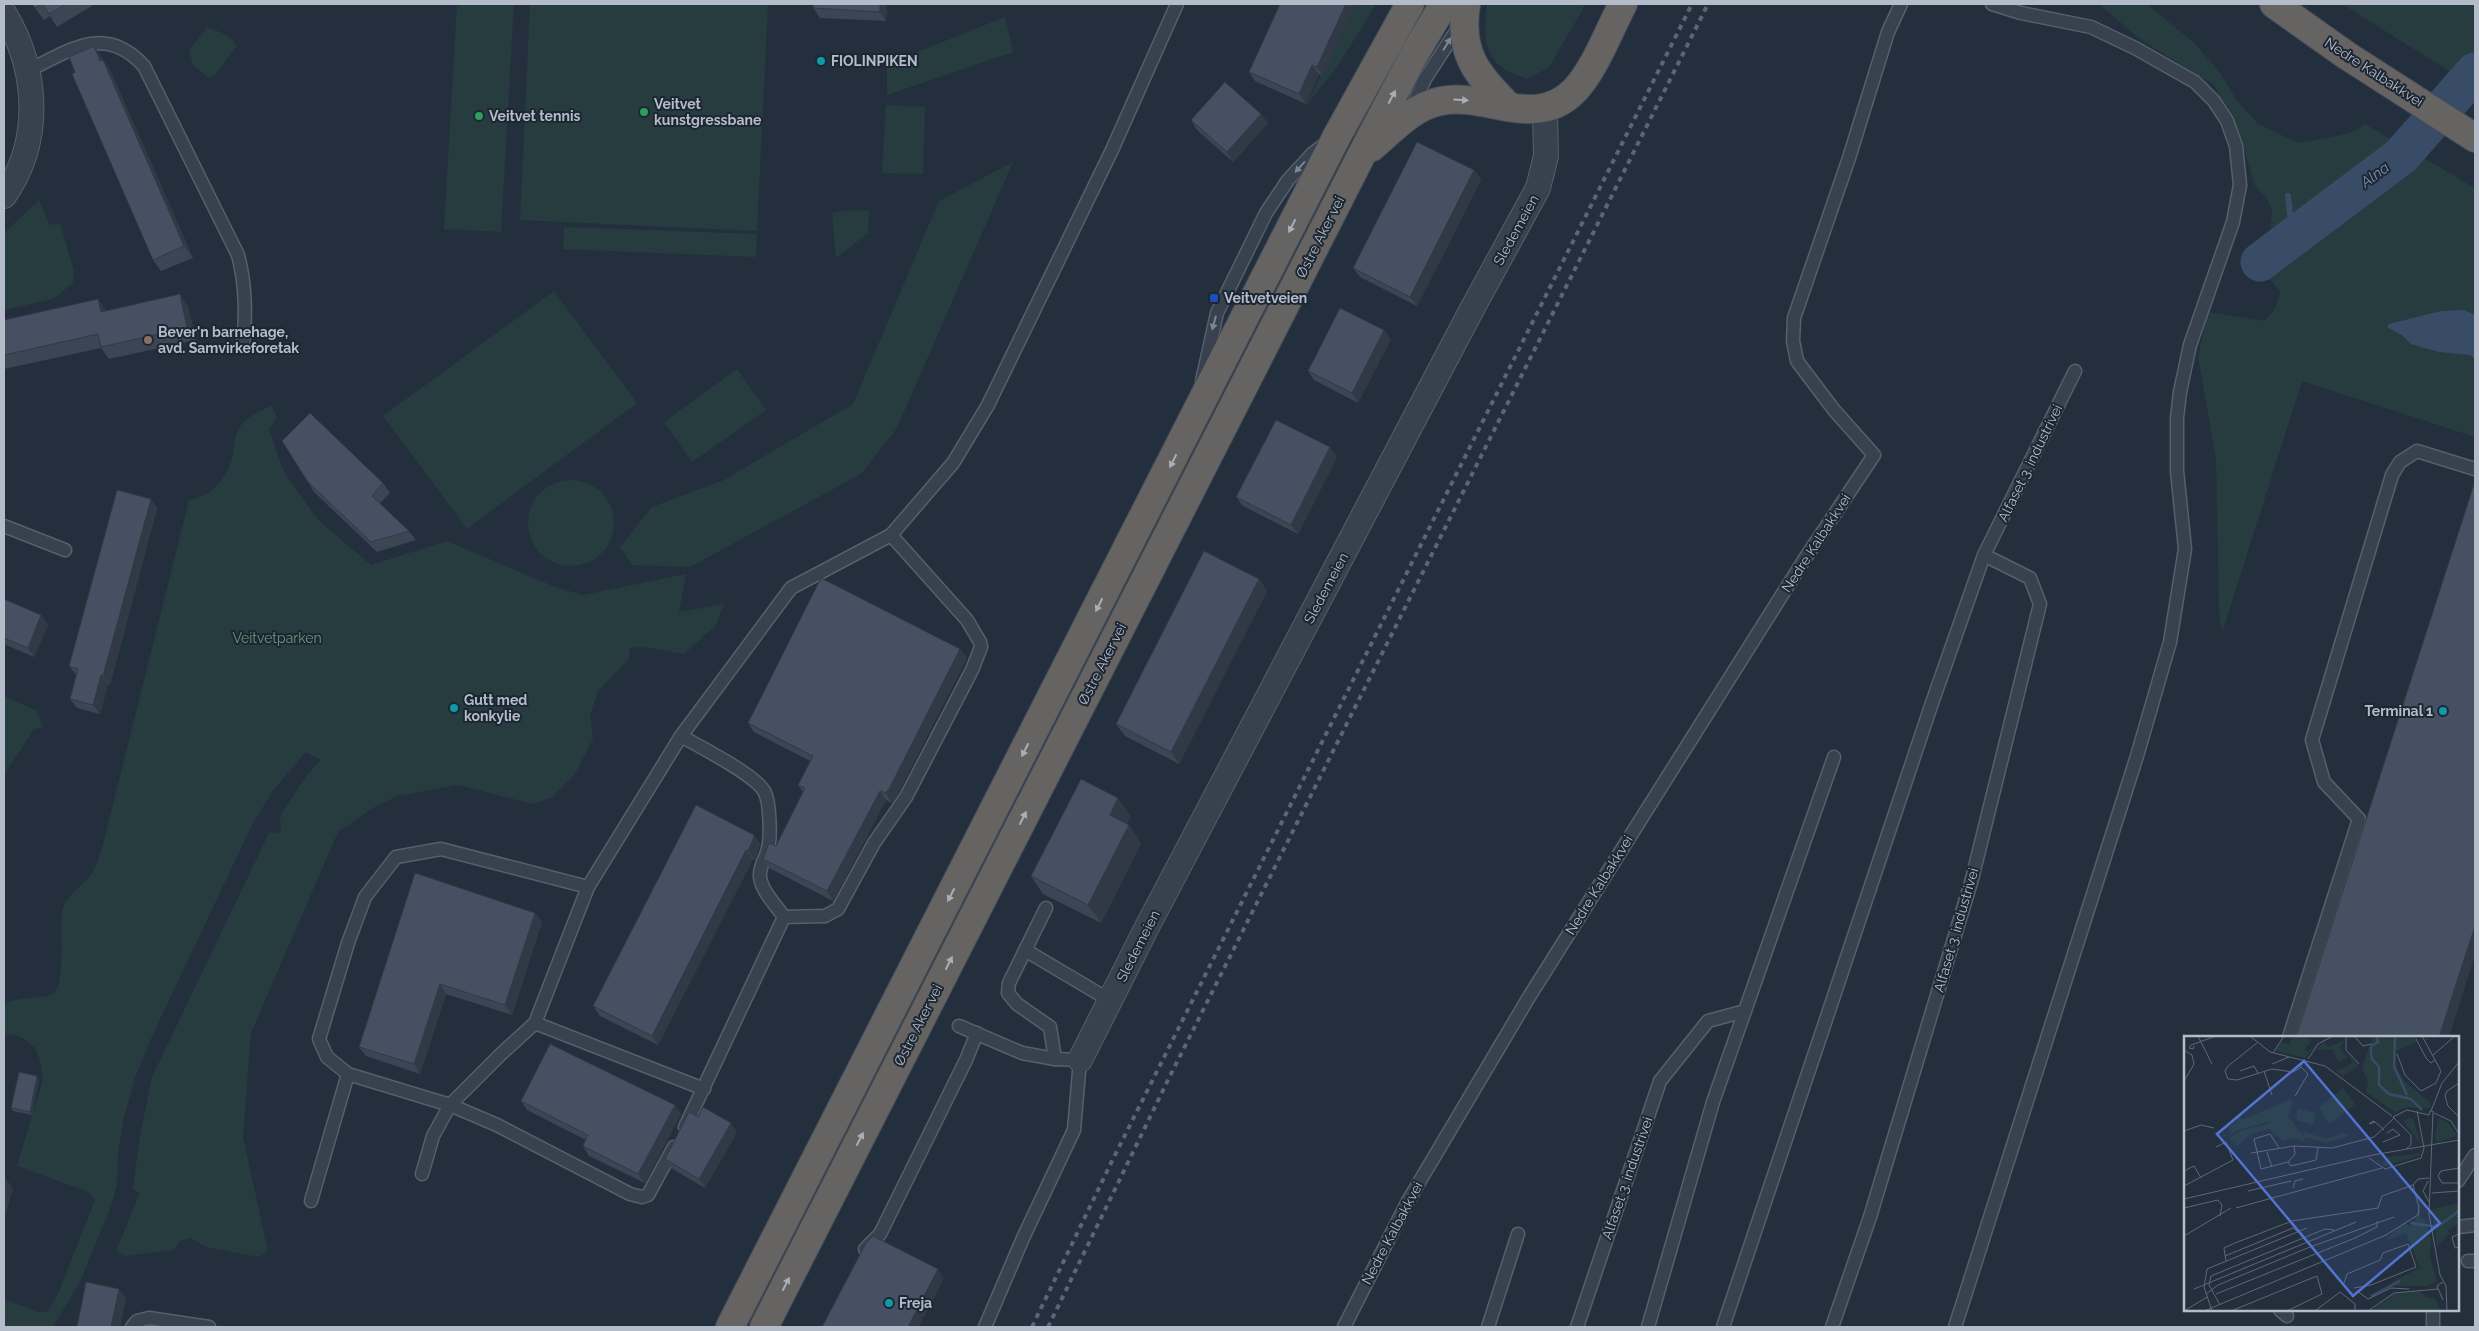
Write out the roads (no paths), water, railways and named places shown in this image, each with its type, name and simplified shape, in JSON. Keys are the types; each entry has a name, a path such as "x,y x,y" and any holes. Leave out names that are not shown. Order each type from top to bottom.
{"highway":[{"path":"730,1327 1196,418 1338,136 1410,4"},
{"path":"1361,156 1416,110 1440,101 1458,99 1528,111 1545,109 1565,99 1584,79 1623,4"},
{"name":"Nedre Kalbakkvei","path":"2274,4 2346,55 2475,138"},
{"path":"1458,9 1466,50 1477,73 1509,107"},
{"name":"Østre Aker vei","path":"764,1327 1415,53 1458,9"}],"street":[{"path":"4,13 15,34 28,71 32,96 29,140 20,169 4,196"},
{"name":"Sledemeien","path":"1080,1060 1471,310 1538,188 1546,156 1545,109"}],"lane":[{"path":"422,1174 433,1136 450,1105 535,1023 588,887 681,736 791,588 891,535 953,463 988,404 1112,150 1177,4"},
{"name":"Nedre Kalbakkvei","path":"1344,1327 1408,1201 1529,997 1798,568 1874,455 1834,410 1798,361 1793,341 1794,318 1850,158 1888,32 1901,4"},
{"path":"1955,1327 2137,756 2170,642 2185,549 2177,472 2177,418 2180,392 2190,345 2236,209 2240,186 2239,161 2234,139 2222,111 2206,92 2167,64 2091,27 2020,13 1992,4"},
{"path":"1407,118 1458,9"},
{"path":"28,71 70,50 92,43 109,43 121,46 134,55 144,66 238,255 244,277 246,301 243,346"},
{"name":"Alfaset 3. industrivei","path":"1723,1327 1928,713 1984,555 2075,372"},
{"path":"2289,1036 2359,819 2324,782 2312,740 2392,475 2400,462 2417,451 2475,469"},
{"path":"4,526 65,550"},
{"path":"784,917 826,916 838,909 874,843 906,797 972,670 980,647 980,642 967,620 891,535"},
{"name":"Alfaset 3. industrivei","path":"1832,1327 1870,1217 1972,879 2040,604 2030,578 1984,555"},
{"path":"681,736 749,777 764,791 768,809 768,848 761,863 760,878 764,889 784,917"},
{"path":"1648,1327 1714,1102 1834,757"},
{"path":"588,887 441,849 396,858 365,897 348,943 320,1040 327,1057 348,1074 450,1105 496,1126 630,1194 642,1197 648,1195 704,1089 784,917"},
{"path":"1046,908 1009,983 1008,993 1017,1004 1050,1027 1055,1059"},
{"path":"1025,950 1110,1001"},
{"name":"Alfaset 3. industrivei","path":"1576,1327 1660,1081 1708,1021 1745,1011"},
{"path":"535,1023 704,1089"},
{"path":"959,1026 1022,1052 1055,1059 1080,1060 1074,1130 1022,1238 985,1327"},
{"path":"858,1263 866,1247 880,1234 966,1060 977,1033"},
{"path":"311,1201 348,1074"},
{"path":"2459,1179 2475,1155"},
{"path":"2459,1227 2475,1225"},
{"path":"1488,1327 1518,1234"},
{"path":"2433,1311 2433,1327"},
{"path":"132,1327 137,1321 149,1318 209,1327"}],"water":[{"path":"2464,310 2475,315 2475,359 2470,355 2439,352 2411,344 2402,335 2387,327 2389,324 2441,311"}],"waterway":[{"name":"Alna","path":"2260,262 2401,156 2475,72"},
{"path":"2285,243 2291,223 2288,196"}],"railway":[{"path":"1032,1327 1112,1161 1692,4"},
{"path":"1048,1327 1168,1080 1708,4"}],"place":[{"name":"FIOLINPIKEN","path":"821,61"},
{"name":"Veitvet kunstgressbane","path":"644,112"},
{"name":"Veitvet tennis","path":"479,116"},
{"name":"Veitvetveien","path":"1214,298"},
{"name":"Bever'n barnehage, avd. Samvirkeforetak","path":"148,340"},
{"name":"Gutt med konkylie","path":"454,708"},
{"name":"Terminal 1","path":"2443,711"},
{"name":"Freja","path":"889,1303"}],"park label":[{"name":"Veitvetparken","path":"277,638"}]}
